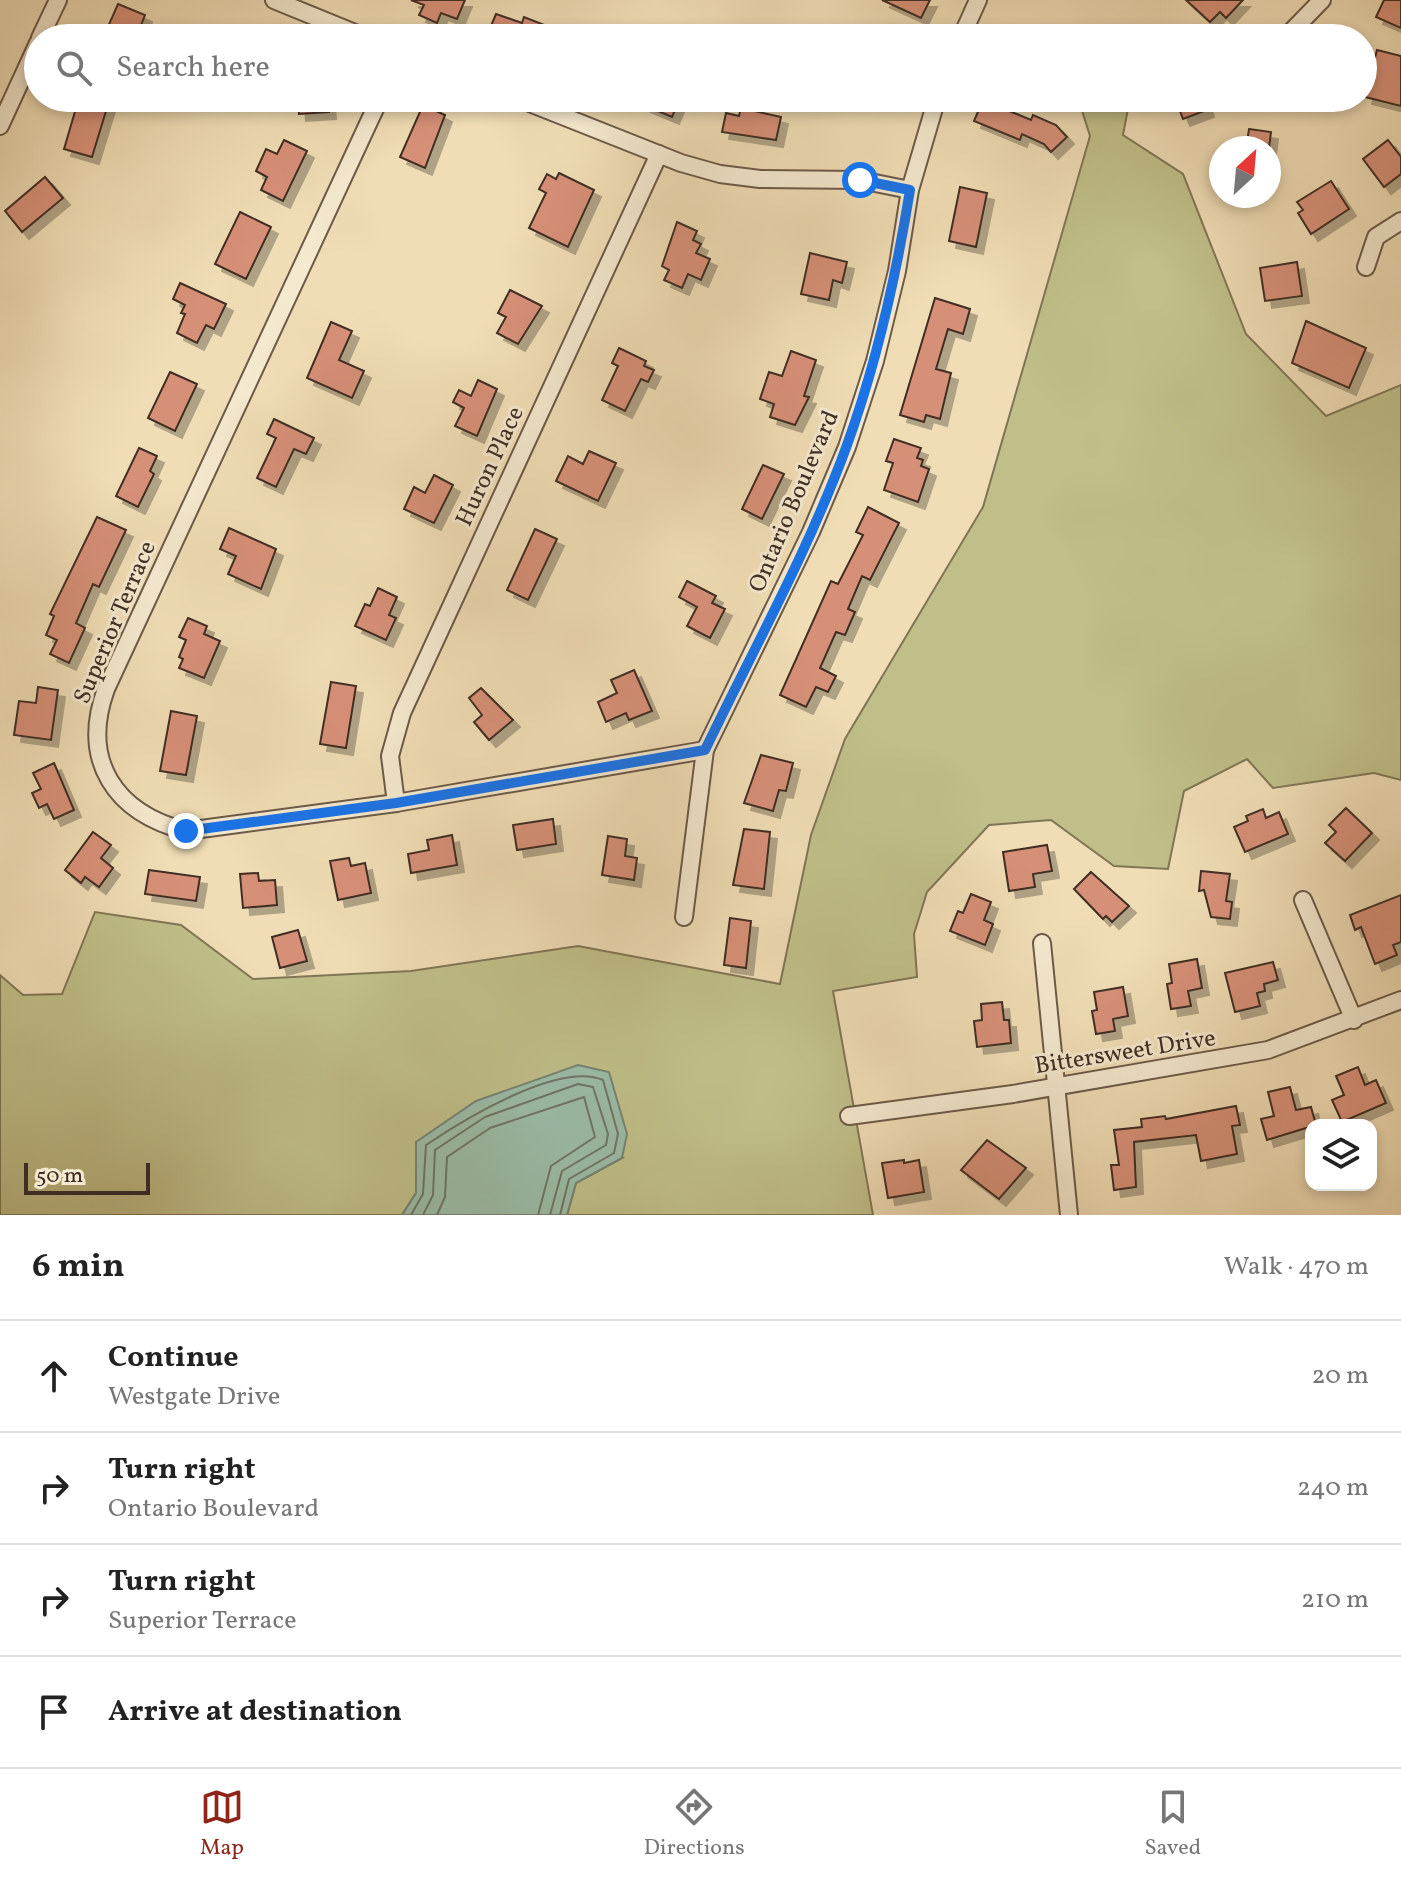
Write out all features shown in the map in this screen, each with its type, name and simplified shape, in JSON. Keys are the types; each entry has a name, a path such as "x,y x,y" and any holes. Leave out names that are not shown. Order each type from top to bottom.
{"street":[{"path":"47,24 58,0"},
{"path":"274,0 333,24"},
{"path":"967,24 978,0"},
{"path":"1299,24 1322,0"},
{"path":"0,126 24,73"},
{"name":"Superior Terrace","path":"374,112 106,689 97,714 97,742 103,768 117,792 136,811 161,824 186,831 396,803 705,750"},
{"path":"552,112 659,154 720,174 760,179 860,180 910,190"},
{"name":"Ontario Boulevard","path":"684,917 705,750 811,532 847,447 875,361 897,271 910,190 933,112"},
{"name":"Huron Place","path":"396,803 390,756 394,734 659,154"},
{"path":"1366,267 1376,237 1401,221"},
{"path":"1303,900 1354,1020"},
{"path":"1042,943 1069,1215"},
{"name":"Bittersweet Drive","path":"849,1116 1013,1094 1268,1050 1401,1000"}],"shaded area":[{"path":"1082,112 1127,112 1123,135 1183,174 1246,334 1326,416 1401,385 1401,780 1374,773 1273,788 1247,759 1184,791 1168,869 1114,866 1051,820 989,825 927,892 914,934 917,977 833,991 873,1215 567,1215 576,1183 622,1158 416,1142 416,1193 402,1215 0,1215 0,975 23,995 62,994 95,912 181,925 253,979 411,971 578,946 780,984 811,835 845,739 983,507 1090,136"}],"water":[{"path":"578,1065 609,1072 627,1134 622,1158 576,1183 567,1215 402,1215 416,1193 416,1142 476,1101"}],"building":[{"path":"411,0 465,0 457,19 441,13 437,23 419,15 424,5"},
{"path":"882,0 930,0 921,18"},
{"path":"1186,0 1243,0 1226,18 1220,12 1210,22"},
{"path":"1384,0 1401,0 1401,28 1376,17"},
{"path":"118,4 145,15 141,24 109,24"},
{"path":"496,14 522,23 524,17 542,24 492,24"},
{"path":"1377,50 1401,56 1401,106 1377,100"},
{"path":"75,112 106,112 92,157 64,149"},
{"path":"420,112 445,115 425,168 400,157"},
{"path":"740,112 759,112 781,117 776,140 722,132 726,113 739,116"},
{"path":"978,112 1012,112 1031,120 1033,115 1056,125 1067,137 1051,152 1044,144 1022,134 1020,140 974,121"},
{"path":"1180,112 1202,112 1183,119"},
{"path":"1249,129 1271,132 1270,136 1248,136"},
{"path":"284,140 307,151 283,201 261,190 267,177 256,171 266,149 277,154"},
{"path":"1388,140 1401,157 1401,174 1384,187 1363,159"},
{"path":"559,173 594,190 568,247 529,228 546,193 539,189 547,174 556,179"},
{"path":"45,177 63,198 22,232 5,211"},
{"path":"1331,181 1349,209 1311,234 1298,213 1303,210 1297,202"},
{"path":"960,187 987,193 976,247 949,241"},
{"path":"240,212 271,227 246,279 215,264"},
{"path":"677,222 697,231 693,240 701,244 696,253 710,259 701,280 688,274 682,288 664,280 669,270 662,266"},
{"path":"810,253 847,262 842,283 833,280 829,300 801,294"},
{"path":"1297,262 1302,296 1265,301 1260,268"},
{"path":"180,283 226,304 214,329 206,325 197,343 177,333 185,314 181,313 185,305 173,299"},
{"path":"510,290 542,306 518,344 497,333 506,317 498,313"},
{"path":"935,298 970,309 963,334 948,329 936,369 951,373 940,419 926,415 924,422 900,415"},
{"path":"1306,321 1366,348 1349,388 1292,363"},
{"path":"331,322 352,331 339,360 364,371 352,398 307,378"},
{"path":"619,348 646,361 644,366 654,370 648,382 641,379 625,411 602,400 618,366 612,363"},
{"path":"791,351 816,360 804,396 809,397 795,425 770,417 774,404 760,399 769,372 782,376"},
{"path":"170,372 197,384 175,431 148,418"},
{"path":"478,380 497,389 477,436 455,426 464,408 453,402 459,390 471,396"},
{"path":"274,419 314,438 306,454 294,449 276,487 257,478 276,438 267,434"},
{"path":"894,439 921,448 917,458 923,460 921,466 929,469 918,502 884,490 893,463 886,461"},
{"path":"139,448 157,456 150,471 154,474 138,507 116,496"},
{"path":"589,451 616,463 598,501 556,481 568,456 583,464"},
{"path":"763,465 784,474 762,519 742,509"},
{"path":"434,475 453,485 434,523 404,509 414,487 425,493"},
{"path":"868,507 899,523 870,580 862,576 848,609 855,612 845,635 836,632 820,668 836,676 828,692 816,687 806,707 780,695 831,581 838,584 863,535 856,532"},
{"path":"97,517 126,530 99,587 93,584 76,623 85,628 69,663 50,654 57,640 46,635 54,616 50,614"},
{"path":"229,528 276,549 261,589 228,574 236,556 220,549"},
{"path":"535,529 557,539 528,600 507,590"},
{"path":"687,581 716,596 712,603 725,609 710,638 687,626 697,607 679,597"},
{"path":"378,588 397,597 389,615 396,618 386,640 355,626 365,604 370,606"},
{"path":"188,618 207,626 204,634 220,641 204,678 179,668 183,659 179,657 186,640 179,637"},
{"path":"634,670 652,711 629,720 626,713 606,722 598,702 617,693 611,680"},
{"path":"331,682 356,686 346,748 320,744"},
{"path":"38,687 58,690 51,740 14,735 19,701 36,703"},
{"path":"481,688 513,720 489,740 474,722 482,715 469,698"},
{"path":"171,711 197,716 186,775 160,771"},
{"path":"761,755 793,763 786,791 779,790 773,811 744,803"},
{"path":"54,763 74,810 54,819 47,804 39,808 32,793 41,789 33,773"},
{"path":"1346,808 1372,833 1345,861 1325,843 1336,832 1329,825"},
{"path":"1263,809 1266,818 1279,812 1288,834 1245,852 1234,827 1248,821 1246,816"},
{"path":"553,819 556,844 517,850 513,825"},
{"path":"744,829 770,832 764,889 733,885"},
{"path":"93,832 111,845 101,858 113,868 99,887 85,877 81,883 65,870"},
{"path":"452,835 457,865 411,873 408,854 429,850 427,840"},
{"path":"608,836 627,839 625,856 637,858 634,880 602,875"},
{"path":"1047,845 1052,871 1033,874 1035,887 1009,891 1003,852"},
{"path":"349,858 351,866 365,863 371,893 338,900 330,861"},
{"path":"149,870 200,877 196,901 145,894"},
{"path":"1201,871 1230,874 1226,901 1232,902 1230,919 1211,917 1204,890 1199,891"},
{"path":"1091,872 1129,906 1112,922 1106,916 1103,919 1074,889"},
{"path":"258,873 259,881 275,880 277,905 243,908 240,874"},
{"path":"971,894 991,902 984,920 993,924 985,945 950,931 958,911 963,913"},
{"path":"1401,895 1401,942 1393,945 1397,955 1375,964 1361,927 1355,930 1350,915"},
{"path":"730,918 751,921 746,968 724,965"},
{"path":"298,930 307,961 280,968 272,937"},
{"path":"1197,959 1202,988 1188,991 1191,1006 1171,1009 1167,984 1172,983 1169,964"},
{"path":"1273,962 1278,980 1264,984 1265,991 1257,993 1260,1006 1235,1012 1225,973"},
{"path":"1123,987 1128,1016 1113,1019 1115,1031 1096,1034 1092,1011 1097,1010 1094,992"},
{"path":"1002,1002 1004,1020 1009,1020 1011,1043 977,1047 974,1021 982,1020 981,1004"},
{"path":"1358,1067 1365,1085 1376,1080 1386,1103 1349,1119 1341,1119 1332,1100 1344,1095 1336,1076"},
{"path":"1290,1087 1296,1110 1311,1107 1314,1119 1305,1119 1305,1128 1267,1140 1261,1119 1274,1116 1268,1092"},
{"path":"1236,1106 1240,1125 1232,1126 1237,1154 1201,1161 1196,1135 1134,1142 1136,1187 1114,1190 1111,1165 1119,1165 1114,1130 1142,1127 1141,1119 1165,1116 1166,1119"},
{"path":"987,1140 1026,1168 999,1199 961,1170"},
{"path":"904,1160 904,1163 919,1160 924,1192 888,1198 882,1163"}],"route":[{"path":"186,831 214,830 396,803 705,750 811,532 847,447 875,361 897,271 910,190 860,180"}]}
